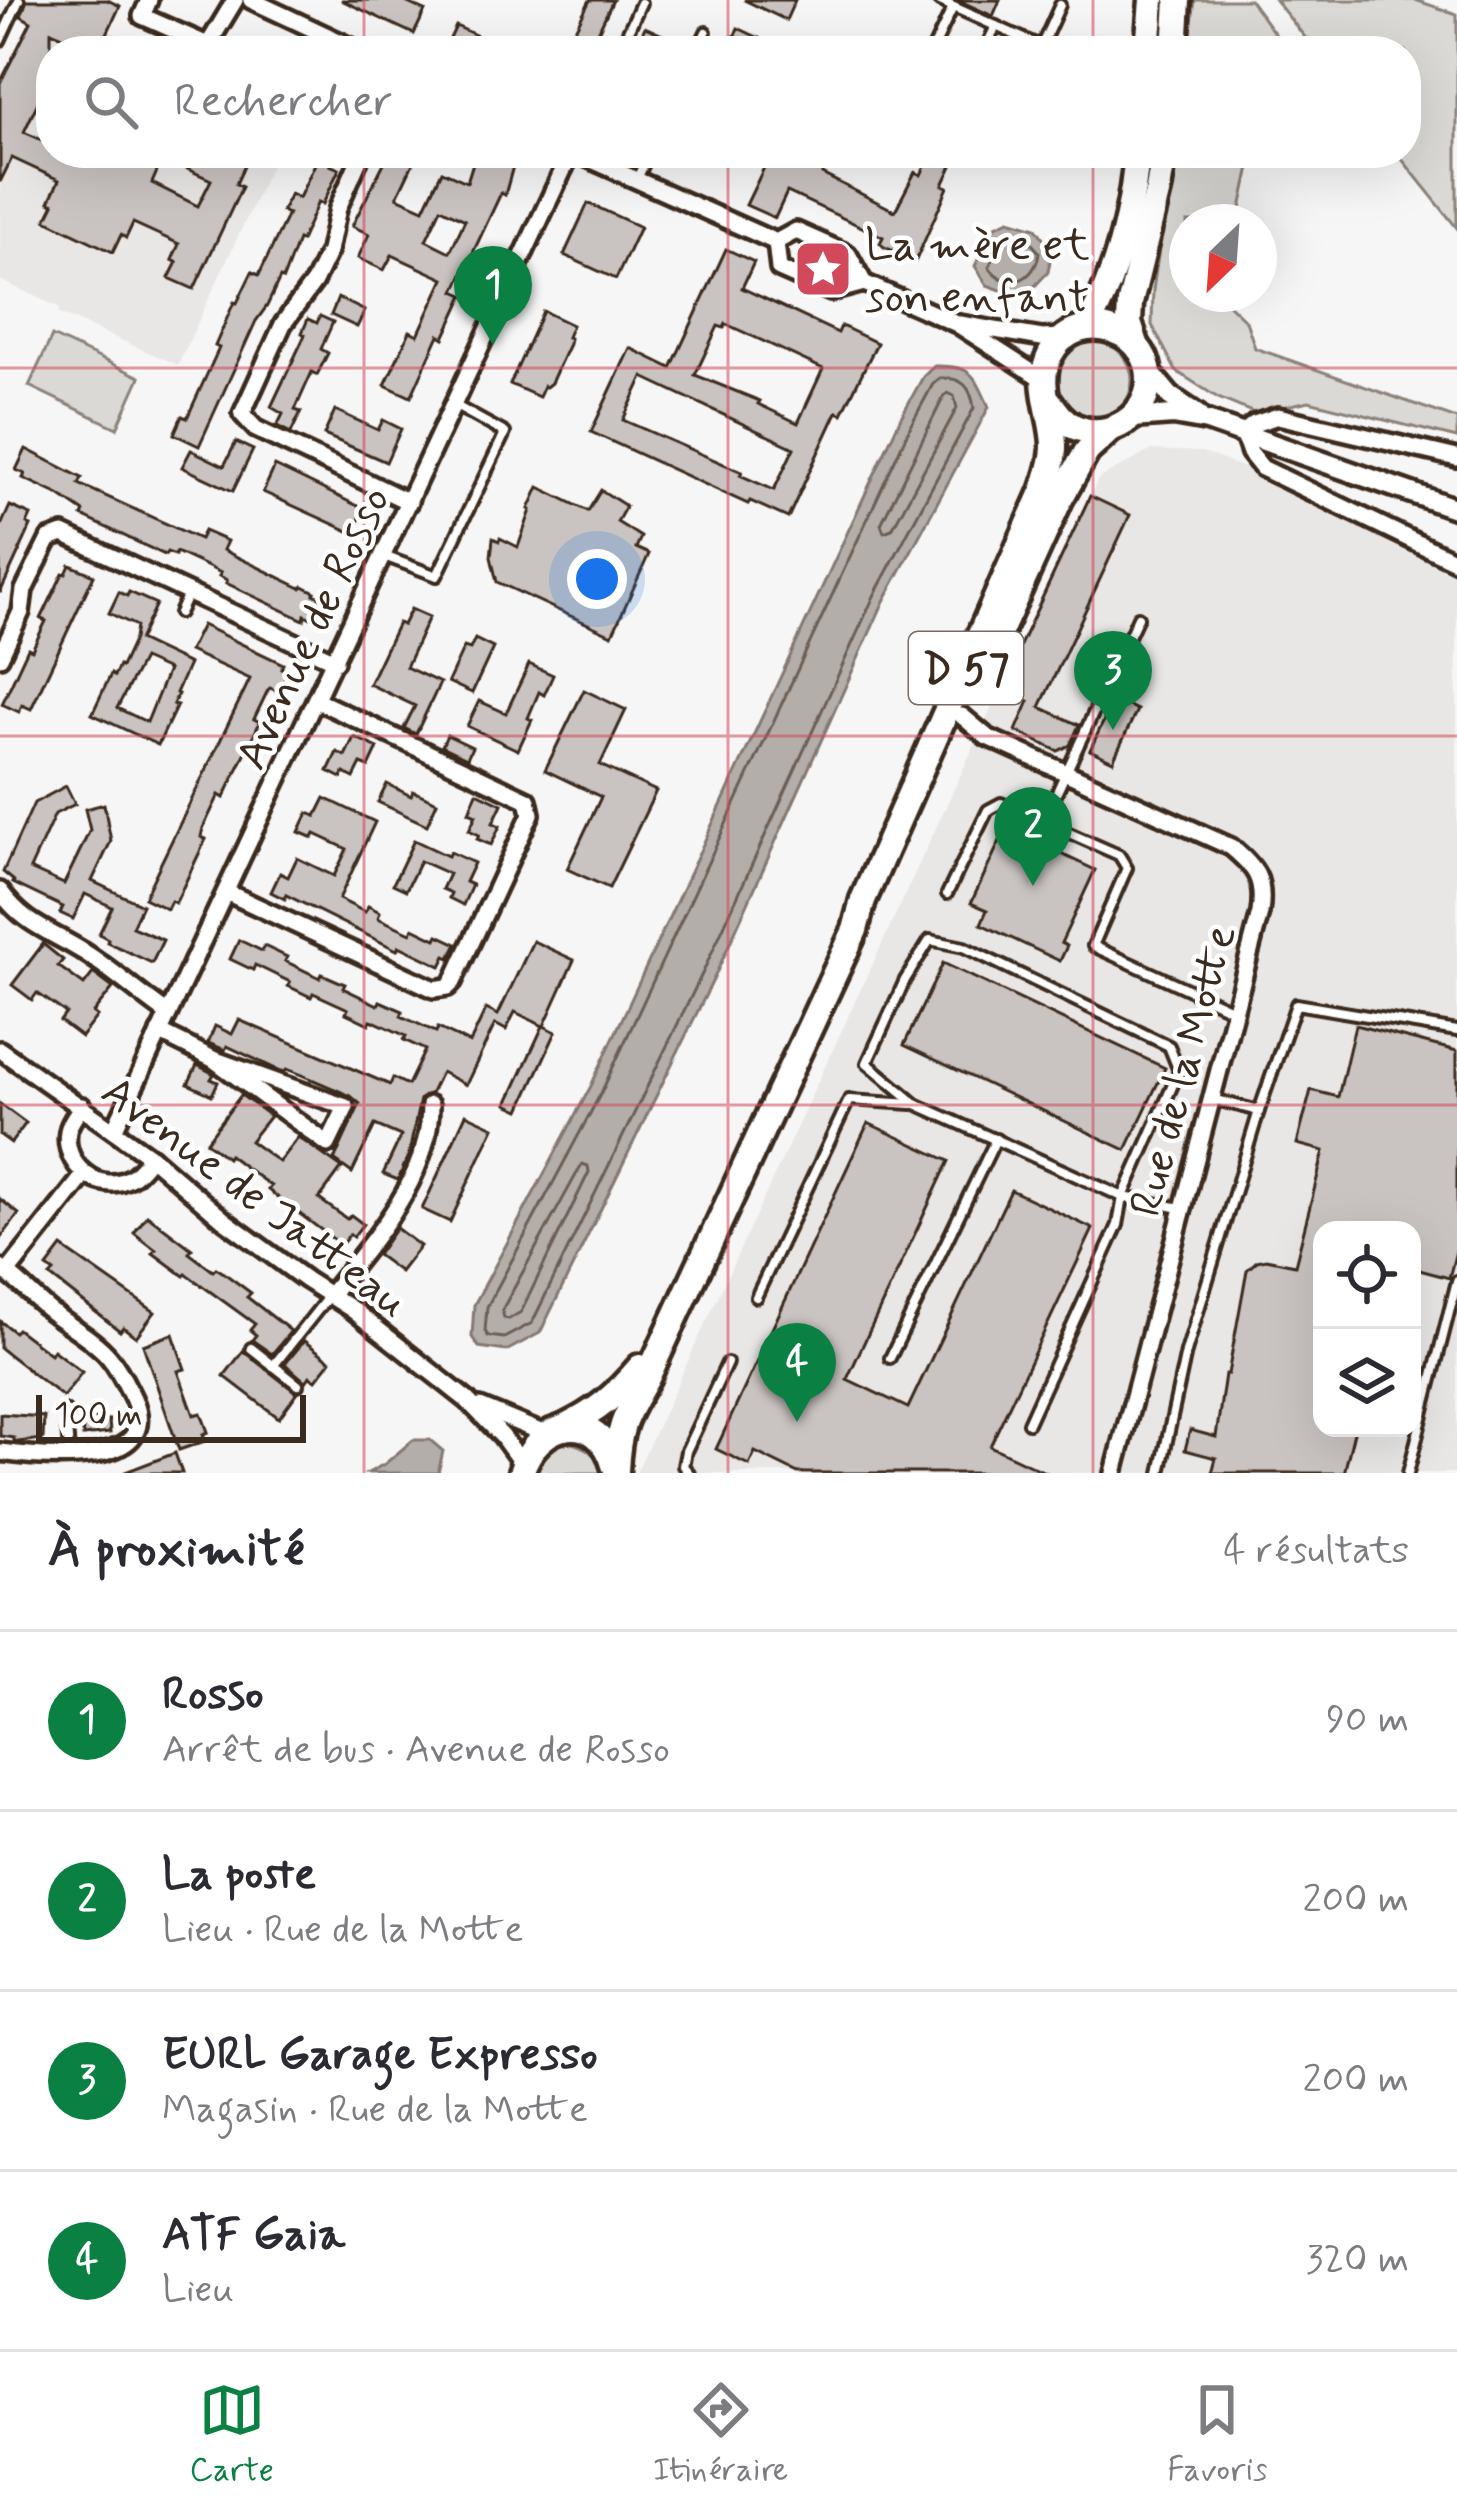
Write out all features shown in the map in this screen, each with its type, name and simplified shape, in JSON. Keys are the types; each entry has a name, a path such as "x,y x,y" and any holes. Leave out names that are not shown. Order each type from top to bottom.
{"main road":[{"path":"1149,36 1152,0"},
{"path":"1176,36 1178,0"},
{"path":"1136,168 1117,259 1075,332 1053,349 1046,364 1046,391 1059,416 1074,427 1092,431 1121,424 1142,404 1148,388 1148,371 1130,322 1130,303 1162,168"},
{"path":"1075,332 1105,327 1136,344"},
{"name":"D 57","path":"616,1472 617,1435 855,930 863,900 1043,492 1054,454 1046,391"},
{"name":"D 57","path":"855,930 874,906 1060,499 1087,451 1121,424"},
{"name":"D 57","path":"554,1431 610,1401 665,1337"},
{"path":"523,1470 528,1453 554,1431 578,1429 604,1443 616,1472"}],"street":[{"path":"149,0 142,16 188,36"},
{"path":"213,36 235,0"},
{"path":"251,0 328,36"},
{"path":"355,168 338,208 329,251 314,282 283,324 242,414 256,429 409,502"},
{"name":"Avenue de Rosso","path":"114,1130 566,168"},
{"path":"609,168 776,242"},
{"path":"776,242 796,231 848,254 864,283 957,324 1046,391"},
{"path":"776,242 779,268 796,277 831,292 864,283"},
{"path":"957,324 1042,338 1075,332"},
{"path":"1148,371 1170,396 1207,421"},
{"path":"1121,424 1173,415 1207,421 1457,509"},
{"path":"1243,433 1279,416 1457,458"},
{"path":"1243,433 1262,468 1457,562"},
{"path":"0,657 21,611 24,590 49,539 57,534 334,661"},
{"path":"226,892 434,989 453,982 531,814 528,800 316,700"},
{"name":"Rue de la Motte","path":"962,716 987,737 1231,847 1258,874 1262,902 1114,1473"},
{"path":"0,891 14,910 42,931 83,951 168,1014"},
{"path":"159,1032 214,1059 346,1106 328,1144 214,1059"},
{"name":"Avenue de Jatteau","path":"0,1050 151,1157 224,1220 352,1310 467,1400 502,1436 523,1470"},
{"path":"329,1295 398,1207 430,1130 430,1105"},
{"path":"82,1106 71,1122 68,1141 73,1159 85,1174 103,1182 122,1181 151,1157"},
{"path":"0,1452 76,1461 128,1442 137,1425 136,1405 122,1373 104,1352 4,1271 85,1174"},
{"name":"Avenue de Jatteau","path":"467,1400 510,1421 554,1431"}],"lane":[{"path":"0,41 19,0"},
{"path":"938,0 1015,36"},
{"path":"626,36 641,3"},
{"path":"1046,36 1060,5"},
{"path":"939,36 953,7"},
{"path":"991,36 996,26"},
{"path":"704,36 706,32"},
{"path":"637,180 643,168"},
{"path":"383,556 436,576 505,433 454,405"},
{"path":"179,614 189,592"},
{"path":"1044,820 1138,617"},
{"path":"947,893 988,810 1001,802 1119,855 1127,868 1094,946 1235,1011"},
{"path":"1028,1423 1118,1226 1123,1197 1180,1071 1169,1046 964,947 930,940 905,980 867,1063 916,1104 1123,1197 1181,1208"},
{"path":"1160,1473 1186,1352 1296,1004 1457,1031"},
{"path":"1210,1099 1259,1111"},
{"path":"756,1297 850,1100 916,1104"},
{"path":"890,1358 996,1139"},
{"path":"1408,1473 1457,1281"},
{"path":"274,1366 329,1295"},
{"path":"251,1348 298,1385"},
{"path":"689,1473 683,1466 686,1451 728,1363"},
{"path":"66,1411 76,1461"}],"shaded area":[{"path":"35,0 107,0 120,6 109,31 120,36 36,36 36,168 270,168 178,365 58,313 60,308 0,280 0,85 14,71 7,68 30,25 26,19"},
{"path":"1195,0 1250,0 1277,36 1190,36"},
{"path":"1275,0 1415,0 1457,14 1457,228 1409,168 1421,168 1421,36 1304,36"},
{"path":"1171,168 1250,168 1242,204 1169,204 1169,312 1237,312 1246,321 1255,348 1457,419 1457,438 1309,401 1254,413 1218,398 1176,371 1152,325"},
{"path":"52,336 140,377 117,428 29,386"},
{"path":"1094,342 1109,344 1121,353 1130,365 1130,395 1121,407 1109,416 1094,418 1079,416 1067,407 1058,395 1056,380 1058,365 1067,353 1079,344"},
{"path":"1152,450 1202,452 1253,471 1457,572 1457,1473 636,1473 1098,479"},
{"path":"567,1442 590,1452 602,1473 535,1473 546,1453"}],"water":[{"path":"1009,220 1036,228 1052,250 1048,272 1032,289 1009,293 987,285 975,266 994,227"},
{"path":"934,366 957,367 970,374 989,407 884,601 714,978 540,1333 506,1351 479,1347 472,1337 474,1305 591,1086 901,417"},
{"path":"413,1440 430,1440 443,1451 438,1473 368,1473 386,1463"}],"building":[{"path":"27,0 107,0 120,6 106,36 63,36 51,31 51,36 36,36 36,106 24,132 36,137 36,168 159,168 152,183 198,206 211,180 185,168 243,168 236,184 242,187 194,289 169,278 179,244 133,223 113,252 46,220 59,180 12,158 0,182 0,83 31,22 21,16"},
{"path":"341,0 401,0 425,11 414,34"},
{"path":"590,0 613,0 596,36 572,36"},
{"path":"744,0 795,0 786,20"},
{"path":"958,0 1000,0 993,16"},
{"path":"456,26 478,36 451,36"},
{"path":"645,27 665,36 641,36"},
{"path":"313,168 339,169 256,321 199,446 174,434 182,416 187,418 219,348 215,346 234,302 252,272 259,275 288,214 282,211 290,194 299,198"},
{"path":"381,168 411,168 397,197 424,209 442,171 467,182 471,168 512,168 505,195 501,193 455,291 464,295 444,338 439,335 411,397 385,385 410,331 418,335 444,279 392,255 384,270 358,258 369,234 352,226","holes":["441,208 465,220 450,252 426,240"]},
{"path":"764,168 822,168 822,174 895,211 915,172 921,175 924,168 951,168 943,185 948,187 916,260 884,247 883,237 787,192 775,218 746,205"},
{"path":"588,203 640,227 616,279 564,255"},
{"path":"726,249 754,262 742,288 838,333 841,326 877,343 842,414 837,412 788,518 591,432 630,348 671,368","holes":["726,324 823,369 798,423 758,404 760,401 695,375 718,326","643,377 794,448 774,490 623,420"]},
{"path":"338,298 365,311 357,327 331,315"},
{"path":"543,311 572,325 569,344 539,397 510,384"},
{"path":"320,316 333,322 321,349 328,353 317,375 312,372 295,410 301,412 291,433 277,426 283,414 271,407 308,319 317,323"},
{"path":"335,410 378,430 383,420 401,429 386,462 324,435"},
{"path":"236,442 253,450 233,491 182,467 191,450 224,466"},
{"path":"26,449 82,478 79,484 200,539 204,531 227,541 223,550 315,592 322,598 313,619 305,615 304,620 226,583 221,573 176,552 165,555 82,516 84,512 16,470"},
{"path":"275,466 364,509 353,533 263,492"},
{"path":"539,487 588,511 601,490 626,506 617,522 641,537 636,548 649,554 612,635 497,582 491,557 493,538 518,547"},
{"path":"1090,496 1130,515 1040,707 1079,725 1070,745 1058,751 1016,731 1029,701 1000,688"},
{"path":"10,506 31,515 27,524 31,526 0,593 0,528"},
{"path":"70,565 94,575 31,709 22,705 19,712 2,704"},
{"path":"119,592 156,604 139,640 189,664 158,745 92,714 134,639 136,626 109,613","holes":["143,659 168,670 147,722 117,708"]},
{"path":"411,609 429,617 406,667 440,683 416,734 404,728 415,706 369,684 398,623 403,625"},
{"path":"202,625 283,664 281,668 288,671 279,692 268,690 254,719 260,722 224,798 219,795 203,828 201,837 206,839 177,900 167,909 144,898 250,679 189,651"},
{"path":"475,639 493,648 472,693 448,682 464,647 470,649"},
{"path":"529,664 553,675 544,695 539,692 518,750 467,726 479,701 506,713"},
{"path":"584,690 626,710 600,765 656,791 609,888 567,869 601,797 545,770"},
{"path":"1114,699 1137,710 1113,761 1090,750"},
{"path":"447,735 472,747 467,758 442,746"},
{"path":"354,737 378,748 369,767 361,764 354,778 328,771 337,752 345,756"},
{"path":"387,784 437,802 427,825 378,802"},
{"path":"66,786 75,804 55,814 30,869 64,884 90,830 85,809 104,804 111,841 92,881 142,905 132,927 163,940 152,963 99,934 112,907 85,894 73,919 60,913 63,907 13,883 3,872 34,803"},
{"path":"477,792 502,804 493,823 500,826 491,845 469,830 476,815 469,812"},
{"path":"325,798 375,822 339,899 365,912 368,906 380,912 378,918 411,933 413,928 457,944 441,966 271,892 280,873 288,877 297,858 334,876 347,849 299,832 308,813 316,816"},
{"path":"1006,828 1095,870 1061,943 1067,946 1060,961 981,924 987,910 971,903"},
{"path":"414,840 474,863 465,882 472,885 463,905 442,889 449,874 420,861 406,890 393,884"},
{"path":"239,940 262,951 264,946 320,978 322,974 378,1005 380,1001 403,1011 401,1016 470,1043 486,1009 498,1015 533,941 574,960 544,1026 556,1032 520,1110 507,1104 543,1026 515,1012 506,1030 495,1024 466,1085 441,1072 431,1093 420,1099 409,1154 398,1180 383,1174 401,1136 375,1125 352,1173 334,1160 360,1104 351,1096 227,1046 225,1050 208,1043 215,1026 232,1034 239,1020 390,1085 393,1078 408,1085 425,1050 404,1040 406,1036 288,986 290,982 255,965 253,970 230,959"},
{"path":"43,944 63,960 58,966 84,985 93,973 113,988 81,1037 60,1021 66,1013 37,993 32,1000 12,985"},
{"path":"943,963 1165,1068 1126,1150 904,1045"},
{"path":"1355,1025 1457,1051 1457,1247 1449,1278 1421,1270 1421,1221 1313,1221 1313,1437 1353,1437 1344,1473 1212,1473 1216,1458 1185,1450 1190,1430 1216,1437 1247,1270 1266,1259 1295,1265 1324,1151 1297,1144 1311,1090 1338,1097"},
{"path":"197,1065 214,1074 211,1079 218,1082 212,1095 188,1084"},
{"path":"241,1095 270,1116 250,1141 279,1162 298,1137 342,1168 319,1199 363,1224 353,1237 350,1234 341,1245 268,1190 271,1186 206,1142"},
{"path":"0,1104 26,1123 11,1143 0,1135"},
{"path":"466,1114 494,1127 450,1222 422,1209"},
{"path":"868,1123 949,1161 847,1379 908,1408 1011,1190 1093,1229 990,1446 1047,1473 798,1473 755,1452 749,1465 716,1449"},
{"path":"0,1199 19,1214 0,1239"},
{"path":"147,1215 213,1271 216,1268 251,1293 247,1297 291,1331 272,1354 252,1340 256,1335 250,1330 255,1324 153,1253 156,1250 134,1233"},
{"path":"396,1228 420,1246 400,1272 377,1255"},
{"path":"62,1247 155,1312 136,1337 123,1327 120,1331 50,1276 54,1272 47,1267"},
{"path":"0,1321 82,1372 63,1397 0,1348"},
{"path":"173,1334 185,1369 178,1371 194,1415 201,1413 208,1432 203,1434 205,1441 179,1450 143,1345"},
{"path":"304,1341 331,1361 316,1380 310,1376 306,1382 285,1364"},
{"path":"243,1351 297,1393 279,1418 224,1376"},
{"path":"0,1414 44,1417 43,1439 14,1442 14,1438 0,1436"},
{"path":"82,1419 109,1420 110,1433 83,1436"},
{"path":"175,1453 182,1473 125,1473 125,1472"}],"place":[{"name":"La mère et son enfant","path":"823,269"},
{"name":"Rosso","path":"493,345"},
{"name":"EURL Garage Expresso","path":"1113,730"},
{"name":"La poste","path":"1033,886"},
{"name":"ATF Gaia","path":"797,1422"}]}
